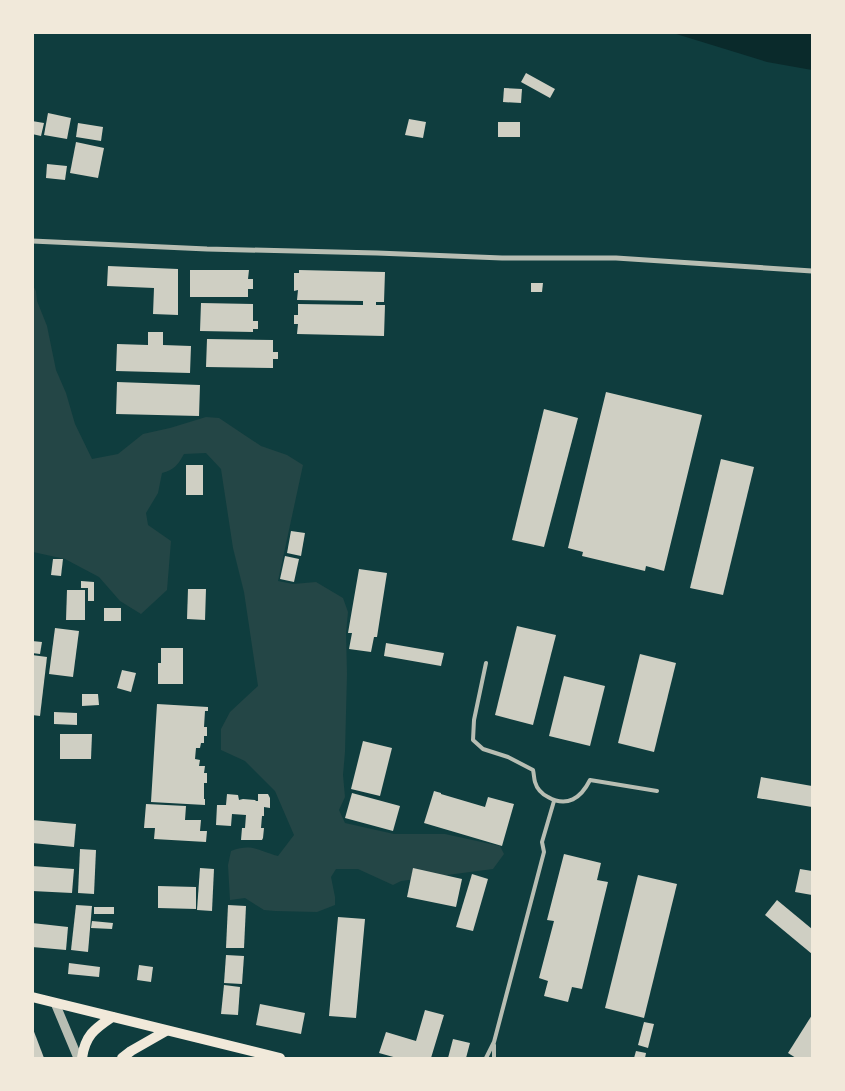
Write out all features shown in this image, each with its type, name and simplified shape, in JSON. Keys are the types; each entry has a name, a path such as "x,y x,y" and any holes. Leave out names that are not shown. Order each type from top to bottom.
{"main road":[{"path":"32,997 280,1058"},
{"path":"82,1058 92,1032 112,1017"},
{"path":"122,1058 166,1031"}],"street":[{"path":"32,241 207,249 502,258 616,258 812,271"},
{"path":"55,1003 78,1058"}],"lane":[{"path":"486,663 474,720 474,740 483,749 508,757 533,770 535,784 543,795 554,801 566,802 576,798 585,790 590,780 657,791"},
{"path":"486,1058 494,1042 544,852 542,842 554,801"},
{"path":"494,1042 494,1058"}],"shaded area":[{"path":"673,33 812,33 812,70 767,62"},
{"path":"32,284 47,326 56,370 66,393 75,424 92,459 118,454 143,434 206,417 219,418 261,446 287,455 303,465 278,581 293,584 316,582 343,598 348,612 343,775 345,797 339,810 345,823 394,834 445,834 500,846 504,854 493,869 401,881 393,885 358,869 336,869 331,877 335,905 317,912 264,910 245,898 230,900 228,865 231,851 250,848 278,856 294,835 275,791 245,761 221,750 221,729 230,712 258,686 244,592 233,548 221,469 206,453 184,454 175,466 162,473 158,493 146,513 148,525 171,541 167,590 141,614 120,601 99,577 65,559 33,552"}],"building":[{"path":"526,73 555,89 550,98 521,82"},
{"path":"504,88 522,89 521,103 503,102"},
{"path":"48,113 71,118 67,139 44,135"},
{"path":"409,119 426,122 423,138 405,135"},
{"path":"32,121 44,123 41,136 32,134"},
{"path":"498,122 520,122 520,137 498,137"},
{"path":"78,123 103,127 101,141 76,137"},
{"path":"76,142 104,148 98,178 70,173"},
{"path":"47,164 67,166 65,180 46,178"},
{"path":"108,266 178,269 178,315 153,314 154,288 107,286"},
{"path":"190,270 249,270 248,279 253,279 253,289 248,289 248,297 190,297"},
{"path":"299,270 385,272 384,302 376,302 376,305 385,305 384,336 297,334 298,324 294,324 294,315 298,315 298,304 363,305 363,301 297,300 298,290 294,291 294,273 299,273"},
{"path":"531,283 543,283 542,292 531,292"},
{"path":"201,303 253,304 253,321 258,321 258,329 253,329 253,332 200,331"},
{"path":"148,332 163,332 163,345 191,346 190,373 116,371 117,344 148,345"},
{"path":"207,339 273,340 273,352 278,352 278,359 273,359 273,368 206,367"},
{"path":"117,382 200,385 199,416 116,414"},
{"path":"606,392 702,415 664,571 646,566 645,571 582,556 583,552 568,548"},
{"path":"544,409 578,418 544,547 512,540"},
{"path":"721,459 754,467 723,595 690,588"},
{"path":"186,465 203,465 203,495 186,495"},
{"path":"291,531 305,533 301,556 287,553"},
{"path":"285,556 299,559 294,582 280,579"},
{"path":"53,559 63,559 61,576 51,575"},
{"path":"359,569 387,573 377,637 374,637 371,652 349,649 352,633 348,633"},
{"path":"81,581 94,582 94,601 88,601 88,588 81,588"},
{"path":"188,589 206,589 205,620 187,619"},
{"path":"67,590 85,590 85,620 66,620"},
{"path":"104,608 121,608 121,621 104,621"},
{"path":"517,626 556,635 533,725 495,715"},
{"path":"55,628 79,631 73,677 49,674"},
{"path":"32,641 42,642 40,654 32,653"},
{"path":"386,643 444,653 441,666 384,656"},
{"path":"161,648 183,648 183,684 158,684 158,663 161,663"},
{"path":"640,654 676,663 654,752 618,743"},
{"path":"32,655 47,657 40,716 32,715"},
{"path":"122,670 136,673 131,692 117,688"},
{"path":"564,676 605,686 590,746 549,736"},
{"path":"82,694 98,694 99,705 82,706"},
{"path":"157,704 208,707 208,711 205,711 204,727 207,727 207,736 204,736 204,743 201,743 200,748 196,748 195,759 200,760 199,766 205,766 204,773 207,773 207,783 204,783 205,805 151,802"},
{"path":"54,712 77,713 77,725 54,724"},
{"path":"60,734 92,734 91,759 60,759"},
{"path":"363,741 392,748 380,796 351,789"},
{"path":"761,777 812,786 812,807 757,798"},
{"path":"434,791 485,807 488,797 514,804 502,846 424,823"},
{"path":"352,793 400,806 393,831 345,818"},
{"path":"227,794 238,795 239,800 258,801 258,794 268,794 270,808 264,807 261,828 264,828 262,840 241,840 242,828 245,828 246,815 232,814 231,826 216,825 217,805 226,805"},
{"path":"146,804 186,806 185,820 201,820 200,831 207,831 206,842 154,839 155,828 144,828"},
{"path":"32,820 76,824 74,847 32,843"},
{"path":"80,849 96,850 94,894 78,893"},
{"path":"564,854 601,863 597,880 608,882 582,989 572,987 568,1002 544,996 548,981 539,978 554,921 547,920"},
{"path":"32,866 74,869 72,893 32,891"},
{"path":"200,868 214,869 212,911 197,910"},
{"path":"413,868 462,879 456,907 407,897"},
{"path":"800,869 812,871 812,895 795,892"},
{"path":"472,874 488,879 473,931 456,927"},
{"path":"638,875 677,884 644,1018 605,1008"},
{"path":"158,886 196,887 196,909 158,908"},
{"path":"777,900 812,929 812,954 765,915"},
{"path":"76,905 92,906 88,952 71,950"},
{"path":"228,905 246,906 244,948 226,948"},
{"path":"94,907 114,907 114,914 94,914"},
{"path":"338,917 365,919 356,1018 329,1016"},
{"path":"92,921 113,923 112,929 91,928"},
{"path":"32,923 68,927 66,950 32,947"},
{"path":"226,955 244,956 242,984 224,983"},
{"path":"69,963 100,967 99,977 68,974"},
{"path":"139,965 153,967 151,982 137,980"},
{"path":"224,985 240,987 238,1015 221,1014"},
{"path":"260,1004 305,1013 301,1034 256,1025"},
{"path":"425,1010 444,1015 431,1058 397,1058 379,1053 386,1032 416,1041"},
{"path":"812,1015 812,1057 796,1058 788,1053"},
{"path":"644,1022 654,1024 648,1048 638,1045"},
{"path":"33,1029 44,1058 32,1058"},
{"path":"453,1039 470,1043 466,1058 448,1058"},
{"path":"636,1051 646,1053 645,1058 634,1058"}]}
